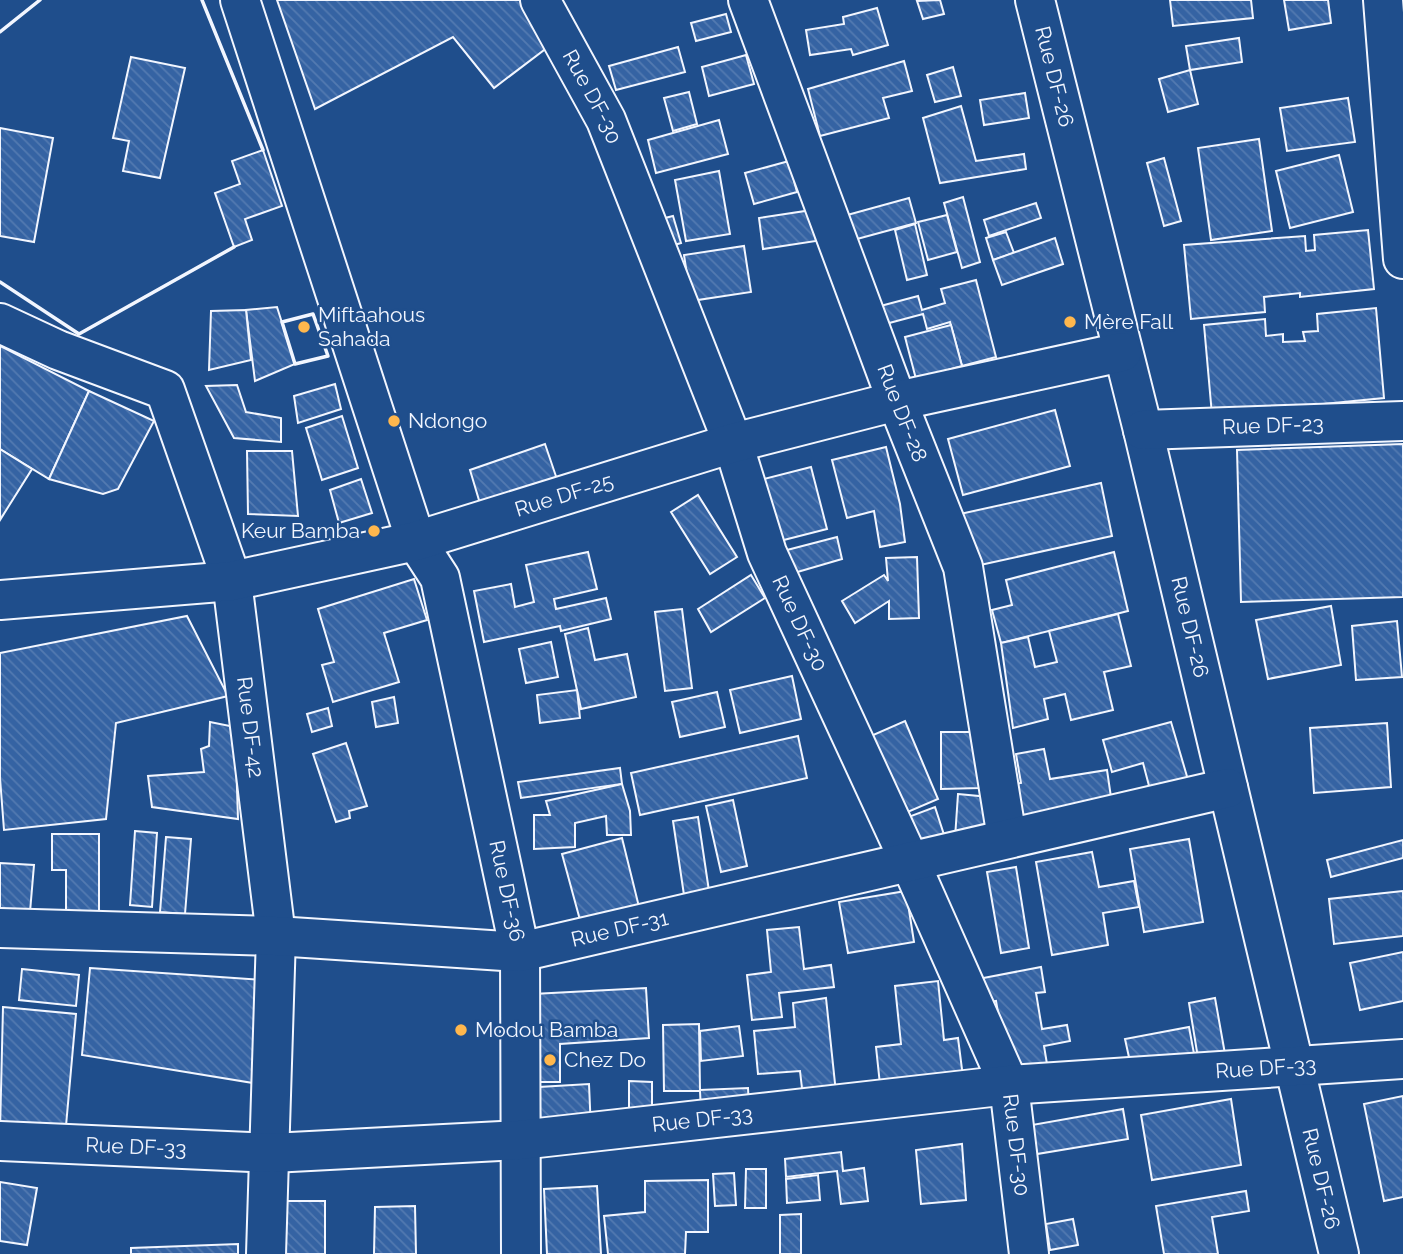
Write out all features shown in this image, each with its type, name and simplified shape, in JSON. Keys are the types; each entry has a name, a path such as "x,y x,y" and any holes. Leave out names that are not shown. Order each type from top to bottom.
{"street":[{"name":"Rue DF-36","path":"240,0 416,541 440,578 520,953 521,1254"},
{"name":"Rue DF-30","path":"540,0 606,120 733,443 767,553 909,860 1009,1085 1029,1254"},
{"name":"Rue DF-28","path":"748,0 897,401 963,567 1007,838"},
{"name":"Rue DF-26","path":"1035,0 1143,430 1339,1254"},
{"path":"1382,0 1403,259"},
{"name":"Rue DF-42","path":"0,323 58,350 165,390 232,581 276,936 272,1153 266,1254"},
{"name":"Rue DF-25","path":"0,600 232,581 416,541 733,443 897,401 1122,352"},
{"name":"Rue DF-23","path":"1143,430 1403,421"},
{"name":"Rue DF-31","path":"0,928 276,936 520,953 909,860 1228,788"},
{"name":"Rue DF-33","path":"0,1141 272,1153 520,1140 1009,1085 1403,1059"}],"building":[{"path":"277,0 526,0 552,44 494,88 453,37 315,109"},
{"path":"940,0 944,14 923,19 917,1"},
{"path":"1170,0 1251,0 1253,18 1173,26"},
{"path":"1284,0 1328,0 1331,23 1289,30"},
{"path":"877,8 888,45 853,55 851,49 810,55 806,30 844,24 843,17"},
{"path":"726,14 731,32 696,41 691,23"},
{"path":"1239,38 1242,62 1190,70 1186,46"},
{"path":"678,47 685,72 616,90 609,66"},
{"path":"746,55 754,84 709,96 702,67"},
{"path":"131,57 185,68 160,178 123,171 129,141 113,138"},
{"path":"904,61 912,91 883,98 889,118 820,136 808,89"},
{"path":"953,67 961,96 935,102 927,75"},
{"path":"1190,70 1198,104 1168,112 1159,79"},
{"path":"689,92 697,124 673,131 664,98"},
{"path":"1025,93 1029,118 984,125 980,100"},
{"path":"1348,98 1355,142 1287,151 1280,108"},
{"path":"961,106 976,161 1024,154 1026,169 940,183 923,118"},
{"path":"719,120 728,154 656,173 648,140"},
{"path":"0,128 53,138 34,242 0,236"},
{"path":"1259,139 1272,231 1211,240 1198,148"},
{"path":"263,150 282,206 245,219 252,240 234,247 215,193 240,184 232,161"},
{"path":"1339,155 1353,212 1290,228 1276,171"},
{"path":"1164,158 1181,221 1164,226 1147,163"},
{"path":"789,161 797,192 754,204 745,173"},
{"path":"719,171 730,234 686,241 675,180"},
{"path":"963,197 980,262 962,268 944,203"},
{"path":"909,198 916,223 846,242 840,217"},
{"path":"1036,203 1041,218 989,236 984,220"},
{"path":"812,210 816,241 763,249 759,218"},
{"path":"947,215 957,252 928,260 918,222"},
{"path":"673,216 681,243 664,248 657,220"},
{"path":"915,224 927,275 907,280 895,230"},
{"path":"1368,230 1374,289 1300,297 1300,293 1264,297 1265,312 1191,319 1184,245 1305,236 1306,251 1315,250 1314,235"},
{"path":"1006,232 1014,253 993,260 986,238"},
{"path":"1055,238 1063,264 1002,285 993,260"},
{"path":"744,246 751,292 691,301 684,255"},
{"path":"976,280 996,357 962,366 950,322 927,329 923,314 878,326 873,308 918,296 922,310 945,303 941,289"},
{"path":"277,307 295,364 255,381 246,310"},
{"path":"1376,308 1384,398 1212,415 1204,325 1265,319 1266,336 1283,334 1283,342 1305,341 1303,332 1318,331 1317,314"},
{"path":"246,310 251,360 209,370 211,311"},
{"path":"951,325 962,366 916,379 905,337"},
{"path":"0,346 89,391 49,479 0,449"},
{"path":"335,384 341,409 298,423 294,396"},
{"path":"237,385 246,412 281,418 281,442 234,438 206,386"},
{"path":"89,391 154,421 118,489 103,494 49,479"},
{"path":"1055,410 1070,466 963,495 948,439"},
{"path":"342,416 358,468 322,480 306,428"},
{"path":"545,444 561,491 484,517 470,470"},
{"path":"1403,444 1403,597 1241,602 1237,450"},
{"path":"886,447 900,504 905,542 880,547 874,511 847,518 832,460"},
{"path":"0,449 32,469 0,520"},
{"path":"247,451 292,451 298,516 248,514"},
{"path":"811,467 827,529 772,543 756,481"},
{"path":"361,479 372,513 339,523 330,490"},
{"path":"1101,483 1112,536 971,567 960,514"},
{"path":"698,495 737,557 710,574 671,512"},
{"path":"837,537 842,559 794,573 787,550"},
{"path":"588,552 597,589 554,599 556,609 606,598 611,619 561,631 560,626 484,642 474,591 511,584 515,607 534,602 526,565"},
{"path":"1114,552 1128,611 1001,643 992,610 1012,605 1006,580"},
{"path":"917,557 919,618 889,619 889,601 855,623 842,601 884,575 888,581 886,558"},
{"path":"751,575 765,598 711,632 698,609"},
{"path":"414,579 427,620 384,633 399,682 333,702 322,665 334,662 318,609"},
{"path":"1331,606 1341,665 1268,679 1256,620"},
{"path":"682,609 692,688 665,691 655,612"},
{"path":"1118,614 1131,666 1104,672 1113,710 1071,720 1065,694 1044,699 1048,719 1013,728 1001,643 1028,637 1035,667 1057,662 1049,631"},
{"path":"187,616 228,696 116,723 106,819 4,830 0,778 0,653"},
{"path":"1397,621 1402,677 1356,680 1352,626"},
{"path":"588,628 595,660 627,654 636,697 581,709 565,634"},
{"path":"551,642 558,677 526,683 519,649"},
{"path":"792,676 801,719 740,733 730,690"},
{"path":"577,690 580,718 540,723 537,695"},
{"path":"717,692 725,727 680,737 672,702"},
{"path":"394,697 398,723 376,727 372,702"},
{"path":"328,708 332,726 312,732 307,714"},
{"path":"905,721 938,799 896,817 864,739"},
{"path":"210,722 235,727 238,819 152,807 148,776 204,772 201,749 209,746"},
{"path":"1171,722 1191,790 1153,801 1143,763 1112,772 1103,740"},
{"path":"1387,723 1391,787 1314,793 1310,728"},
{"path":"941,732 980,732 980,788 941,789"},
{"path":"798,736 807,778 640,815 631,773"},
{"path":"346,743 367,806 349,811 350,818 336,822 313,754"},
{"path":"1044,749 1050,779 1107,770 1112,804 1020,819 1015,784 1021,783 1016,754"},
{"path":"620,768 622,784 521,798 518,782"},
{"path":"622,784 630,811 631,835 607,835 606,816 575,823 575,847 534,849 534,815 550,815 546,801"},
{"path":"958,794 989,797 986,840 955,838"},
{"path":"733,800 747,866 721,872 706,806"},
{"path":"935,807 947,844 915,856 903,819"},
{"path":"698,817 709,891 684,895 673,821"},
{"path":"135,831 157,833 152,907 130,905"},
{"path":"52,834 99,834 99,914 66,914 66,870 52,870"},
{"path":"166,837 191,839 185,914 160,912"},
{"path":"622,838 641,915 583,931 562,854"},
{"path":"1189,839 1203,922 1144,932 1130,849"},
{"path":"1403,840 1403,858 1331,877 1327,860"},
{"path":"1092,852 1099,887 1134,881 1139,907 1103,913 1108,945 1052,955 1036,862"},
{"path":"0,863 34,865 30,912 0,909"},
{"path":"1016,867 1029,948 1001,953 987,872"},
{"path":"906,891 914,942 848,953 839,902"},
{"path":"1403,891 1403,936 1334,944 1329,899"},
{"path":"799,927 804,969 831,965 834,987 779,993 782,1017 752,1020 747,975 771,972 767,930"},
{"path":"1403,952 1403,1001 1360,1010 1350,963"},
{"path":"1041,967 1045,992 1036,993 1042,1029 1067,1025 1070,1041 1044,1046 1048,1070 1009,1076 996,1001 983,1003 978,979"},
{"path":"90,968 263,980 253,1083 82,1055"},
{"path":"22,969 79,975 76,1006 19,1000"},
{"path":"938,981 944,1040 958,1038 964,1085 881,1094 876,1047 901,1044 895,986"},
{"path":"646,988 649,1038 560,1044 560,1082 531,1082 533,994"},
{"path":"826,998 836,1093 803,1097 800,1071 758,1074 754,1031 795,1027 793,1003"},
{"path":"1215,998 1225,1054 1198,1058 1189,1003"},
{"path":"3,1007 76,1014 65,1137 0,1132"},
{"path":"699,1024 700,1090 748,1088 749,1108 701,1111 700,1091 664,1091 663,1025"},
{"path":"739,1026 743,1056 701,1061 700,1031"},
{"path":"1189,1027 1195,1059 1132,1071 1125,1039"},
{"path":"629,1081 652,1082 652,1123 629,1123"},
{"path":"589,1084 591,1130 541,1133 539,1087"},
{"path":"1403,1096 1403,1197 1384,1201 1364,1104"},
{"path":"1231,1099 1241,1165 1152,1180 1141,1115"},
{"path":"1123,1109 1128,1139 1037,1154 1032,1125"},
{"path":"962,1144 966,1200 921,1204 916,1150"},
{"path":"841,1152 843,1171 864,1168 868,1201 841,1204 837,1171 786,1177 785,1159"},
{"path":"746,1169 766,1169 766,1208 745,1208"},
{"path":"734,1173 736,1205 715,1206 713,1174"},
{"path":"818,1175 820,1200 787,1203 786,1179"},
{"path":"708,1180 708,1232 686,1232 685,1254 608,1254 604,1216 645,1212 645,1181"},
{"path":"0,1182 37,1188 27,1245 0,1241"},
{"path":"597,1186 601,1254 547,1254 544,1189"},
{"path":"1246,1191 1249,1211 1212,1217 1218,1254 1164,1254 1156,1206"},
{"path":"284,1201 325,1201 325,1254 284,1254"},
{"path":"415,1206 416,1254 374,1254 375,1207"},
{"path":"801,1214 801,1254 780,1254 780,1215"},
{"path":"1073,1219 1078,1245 1050,1250 1046,1224"},
{"path":"238,1244 238,1254 131,1254 131,1248"}],"wall":[{"path":"0,32 40,0"},
{"path":"202,0 263,150"},
{"path":"0,282 79,334 234,247"},
{"path":"313,314 328,356 295,364 282,322 313,314"}],"place":[{"name":"Mère Fall","path":"1070,322"},
{"name":"Miftaahous Sahada","path":"304,327"},
{"name":"Ndongo","path":"394,421"},
{"name":"Keur Bamba","path":"374,531"},
{"name":"Modou Bamba","path":"461,1030"},
{"name":"Chez Do","path":"550,1060"}]}
